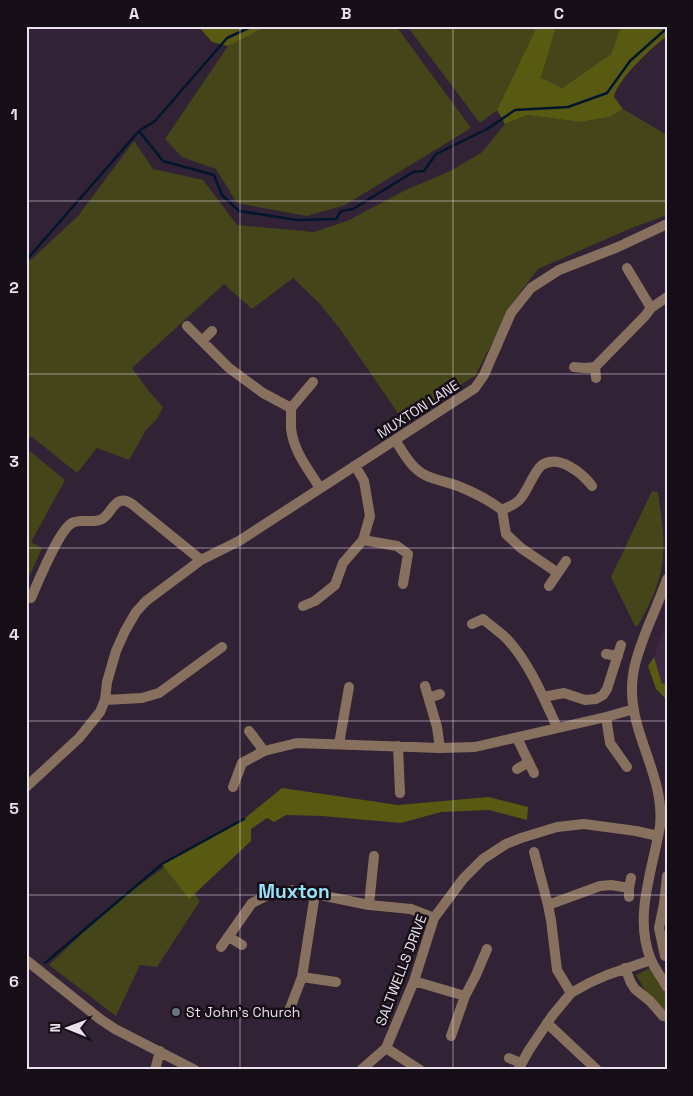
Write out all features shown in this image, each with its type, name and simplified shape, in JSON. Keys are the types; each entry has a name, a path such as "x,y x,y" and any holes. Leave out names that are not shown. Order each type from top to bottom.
{"street":[{"name":"MUXTON LANE","path":"26,787 79,738 100,712 105,700 107,682 116,651 136,612 146,601 201,560 239,541 475,388 484,375 511,313 531,288 559,270 618,247 667,224"},
{"path":"628,268 651,308"},
{"path":"574,367 595,367 651,308 667,297"},
{"path":"187,326 229,368 263,393 291,408"},
{"path":"202,341 212,331"},
{"path":"595,367 596,378"},
{"path":"313,382 291,408 291,430 301,458 320,488"},
{"path":"395,440 409,461 424,475 458,486 493,503 502,510 506,534 521,548 558,573"},
{"path":"502,510 520,500 535,474 542,466 552,462 568,465 584,476 592,486"},
{"path":"303,606 315,601 335,585 343,563 363,540 370,516 364,481 354,466"},
{"path":"31,598 59,538 70,524 81,520 93,522 103,519 113,505 121,501 127,501 132,504 201,560"},
{"path":"363,540 397,546 408,554 403,584"},
{"path":"549,586 566,561"},
{"path":"667,579 640,647 634,666 632,688 634,710 657,785 661,815 645,900 644,935 651,960 667,987"},
{"path":"472,624 482,615 517,650 532,674 557,727"},
{"path":"543,697 564,693 585,700 596,699 604,695 608,689 621,645"},
{"path":"105,700 142,698 159,693 222,647"},
{"path":"606,654 618,656"},
{"path":"425,686 437,726 440,748"},
{"path":"339,744 348,687"},
{"path":"429,698 440,694"},
{"path":"233,787 242,763 264,751 297,743 440,748 475,747 634,710"},
{"path":"606,717 610,743 627,767"},
{"path":"249,731 264,751"},
{"path":"517,738 534,773"},
{"path":"398,746 400,793"},
{"path":"517,769 529,762"},
{"name":"SALTWELLS DRIVE","path":"361,1070 386,1048 414,981 434,918 463,879 483,859 506,844 557,827 584,824 658,836"},
{"path":"534,852 551,920 557,970 571,994"},
{"path":"369,905 374,856"},
{"path":"665,956 659,928 665,904 667,876"},
{"path":"548,905 600,886 630,887"},
{"path":"221,947 252,903 270,894 291,890 369,905 411,909 434,918"},
{"path":"289,1011 302,977 315,894"},
{"path":"228,937 242,945"},
{"path":"455,1033 465,996 486,949"},
{"path":"26,960 115,1029 195,1070"},
{"path":"509,1058 520,1066 547,1023 571,994 607,974 651,960"},
{"path":"625,968 635,989 664,1016"},
{"path":"302,977 336,982"},
{"path":"414,981 465,996"},
{"path":"547,1023 597,1070"},
{"path":"386,1048 420,1070"},
{"path":"155,1070 160,1052"}],"shaded area":[{"path":"198,26 268,26 228,46 212,42"},
{"path":"537,26 556,26 541,78 562,88 611,54 621,26 667,26 667,36 645,55 621,82 614,97 623,109 610,117 580,122 528,115 505,124 497,110"},
{"path":"667,620 667,683 662,685 654,657"},
{"path":"654,657 662,684 667,683 667,703 665,698 656,689 648,666"},
{"path":"282,788 398,805 489,797 528,807 527,820 489,810 441,812 401,823 322,816 286,815 274,822 267,818 251,829 251,841 189,899 162,864 244,819"}],"green space":[{"path":"268,26 396,26 471,128 345,205 307,216 237,203 216,169 182,157 165,139 228,46"},
{"path":"407,26 537,26 497,110 480,123"},
{"path":"555,26 621,26 611,54 562,88 541,79"},
{"path":"623,109 667,135 667,215 629,229 538,269 513,302 475,376 403,421 340,329 320,304 293,278 252,309 224,284 132,368 163,407 157,419 146,430 129,460 97,448 77,473 31,436 26,444 26,262 32,259 78,216 134,141 153,169 203,180 237,225 314,232 347,221 406,190 450,171 481,153 505,124 528,115 580,122 610,117"},
{"path":"26,448 65,480 31,542 42,548 26,584"},
{"path":"652,491 658,492 662,519 662,565 653,597 638,626 635,626 611,577"},
{"path":"170,863 200,901 157,967 140,965 116,1016 49,965 113,904"},
{"path":"650,968 667,996 667,1027 636,975"}],"waterway":[{"path":"139,131 155,121 227,38 253,26"},
{"path":"26,258 29,257 139,131 163,161 214,175 222,195 239,211 297,220 336,219 341,211 353,209 413,172 424,171 436,154 487,129 515,110 568,107 607,93 630,61 667,28"},
{"path":"45,963 162,864 244,819"}],"place":[{"name":"St John's Church","path":"176,1012"}],"district":[{"name":"Muxton","path":"294,891"}]}
